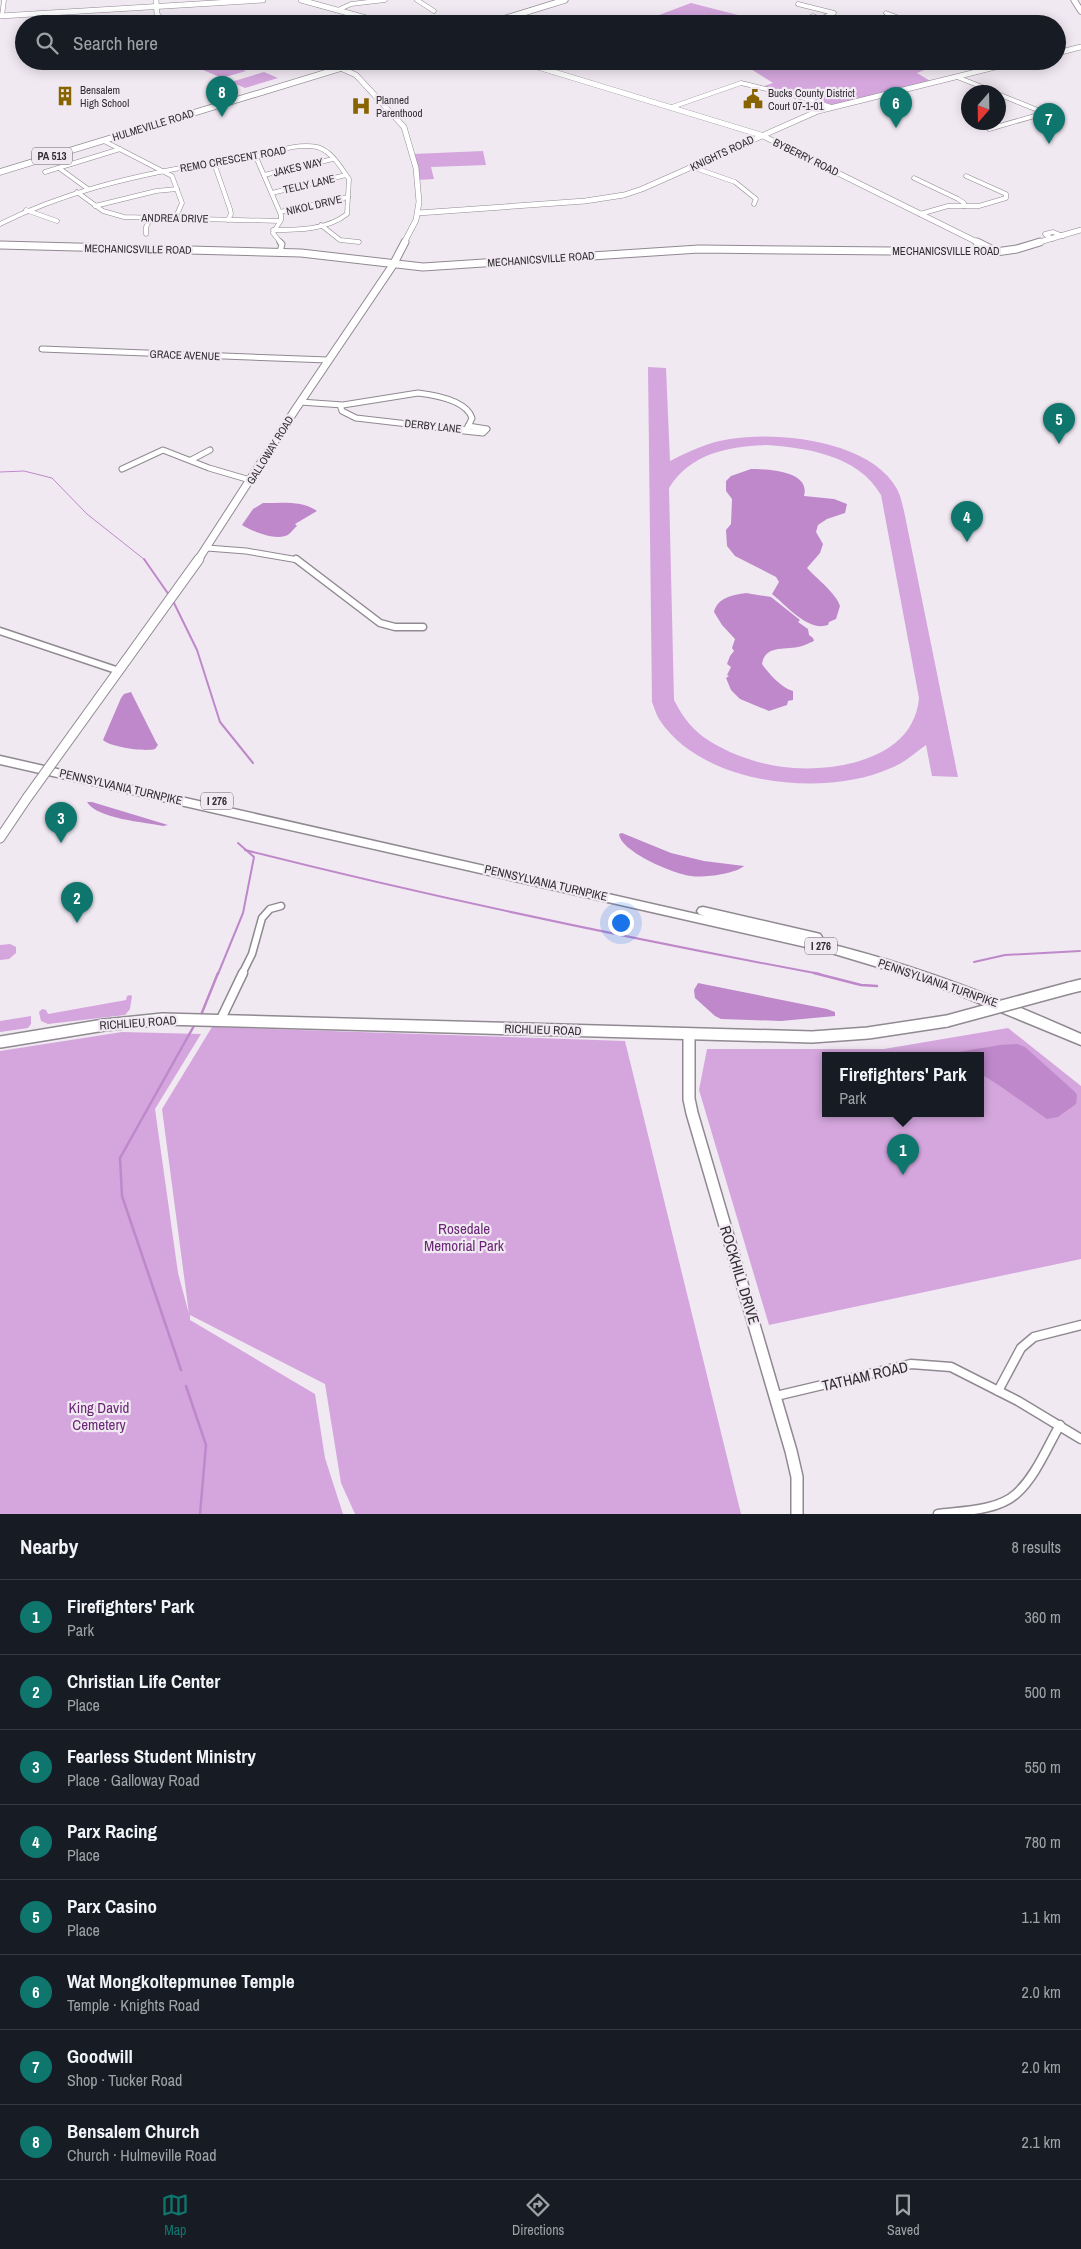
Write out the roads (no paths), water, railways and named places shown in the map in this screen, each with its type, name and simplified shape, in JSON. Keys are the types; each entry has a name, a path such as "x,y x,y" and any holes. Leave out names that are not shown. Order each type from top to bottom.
{"highway":[{"name":"PENNSYLVANIA TURNPIKE","path":"0,752 822,939 949,977 1007,999 1081,1032"},
{"name":"PENNSYLVANIA TURNPIKE","path":"0,760 828,948 896,967 956,988 1081,1040"}],"main road":[{"path":"156,0 158,15"},
{"path":"18,15 262,0"},
{"path":"303,0 356,15"},
{"path":"516,15 565,0"},
{"path":"1077,2 1081,11"},
{"path":"1,16 15,15"},
{"path":"1066,50 1081,47"},
{"name":"HULMEVILLE ROAD","path":"0,172 335,70"},
{"name":"GALLOWAY ROAD","path":"0,838 207,548 300,402 393,265 418,213 416,168 404,127 361,80 345,70"},
{"name":"BYBERRY ROAD","path":"548,70 761,135 996,252"},
{"name":"KNIGHTS ROAD","path":"418,213 608,198 642,189 811,113 984,70"},
{"name":"MECHANICSVILLE ROAD","path":"0,245 280,252 318,254 393,265 426,267 699,249 996,252 1017,249 1081,230"},
{"name":"RICHLIEU ROAD","path":"0,1042 133,1021 220,1020 690,1035 841,1036 904,1029 947,1020 1081,985"},
{"name":"ROCKHILL DRIVE","path":"690,1035 689,1099 692,1113 776,1396 797,1478 797,1514"}],"street":[{"path":"1,16 4,0"},
{"path":"338,10 351,4 385,0"},
{"path":"417,0 434,11"},
{"path":"798,4 834,13 830,15"},
{"path":"886,13 891,15"},
{"path":"957,77 977,85"},
{"path":"672,107 731,84 741,83 804,98 831,107"},
{"path":"1006,97 1045,114 1006,124"},
{"path":"104,141 164,171 174,178 182,203 175,219"},
{"name":"REMO CRESCENT ROAD","path":"0,224 26,210 88,189 164,171 256,157 307,146 322,149 346,175"},
{"path":"46,172 120,149"},
{"path":"256,157 280,212 280,221 273,230"},
{"name":"JAKES WAY","path":"264,175 332,159"},
{"path":"214,163 230,209 231,214 228,220"},
{"path":"692,167 732,179 748,188 756,199 754,204"},
{"path":"59,168 88,189"},
{"path":"273,230 295,230 321,225 345,217 348,212 349,182 346,175"},
{"name":"TELLY LANE","path":"272,193 346,175"},
{"path":"920,214 948,206 979,206 1007,197 1006,194 966,176"},
{"path":"914,178 958,199 964,203 964,206"},
{"path":"95,206 156,191 177,189"},
{"name":"ANDREA DRIVE","path":"77,192 103,212 114,215 175,219 280,221"},
{"name":"NIKOL DRIVE","path":"280,212 348,197"},
{"path":"26,210 57,221"},
{"path":"146,234 151,218"},
{"path":"321,225 340,240 359,242"},
{"path":"273,230 273,233 282,244 280,252"},
{"name":"GRACE AVENUE","path":"42,349 328,360"},
{"name":"DERBY LANE","path":"300,402 340,405 408,394 429,394 466,408 472,416 464,430 356,418 342,411 340,405"},
{"path":"464,430 484,434 487,430 468,426"},
{"path":"122,468 163,450 209,468 250,480"},
{"path":"191,460 210,450"},
{"path":"207,548 292,558 307,566 380,623 395,627 423,627"},
{"path":"0,631 120,671"},
{"path":"220,1020 252,954 262,918 270,909 281,906"},
{"path":"998,1391 1022,1348 1034,1337 1081,1325"},
{"name":"TATHAM ROAD","path":"776,1396 912,1364 951,1367 1060,1425 1081,1439"},
{"path":"938,1514 977,1508 1012,1498 1028,1479 1060,1425"}],"waterway":[{"path":"0,472 24,471 52,478 87,514 144,559"},
{"path":"144,559 169,595"},
{"path":"173,601 197,650 220,722 253,763"},
{"path":"238,843 246,850"},
{"path":"218,974 243,913 254,857 246,850"},
{"path":"246,850 388,885 531,916 820,974"},
{"path":"974,962 1005,955 1080,951"},
{"path":"201,1015 218,973"},
{"path":"814,973 861,985 877,986"},
{"path":"181,1370 122,1196 120,1158 195,1024"},
{"path":"186,1386 206,1445 200,1514"}],"place":[{"name":"Bensalem High School","path":"65,96"},
{"name":"Bucks County District Court 07-1-01","path":"753,99"},
{"name":"Planned Parenthood","path":"361,106"},
{"name":"Bensalem Church","path":"222,117"},
{"name":"Wat Mongkoltepmunee Temple","path":"896,128"},
{"name":"Goodwill","path":"1049,144"},
{"name":"Parx Casino","path":"1059,444"},
{"name":"Parx Racing","path":"967,542"},
{"name":"Fearless Student Ministry","path":"61,843"},
{"name":"Christian Life Center","path":"77,923"},
{"name":"Firefighters' Park","path":"903,1175"}],"park label":[{"name":"Rosedale Memorial Park","path":"464,1236"},
{"name":"King David Cemetery","path":"99,1416"}]}
